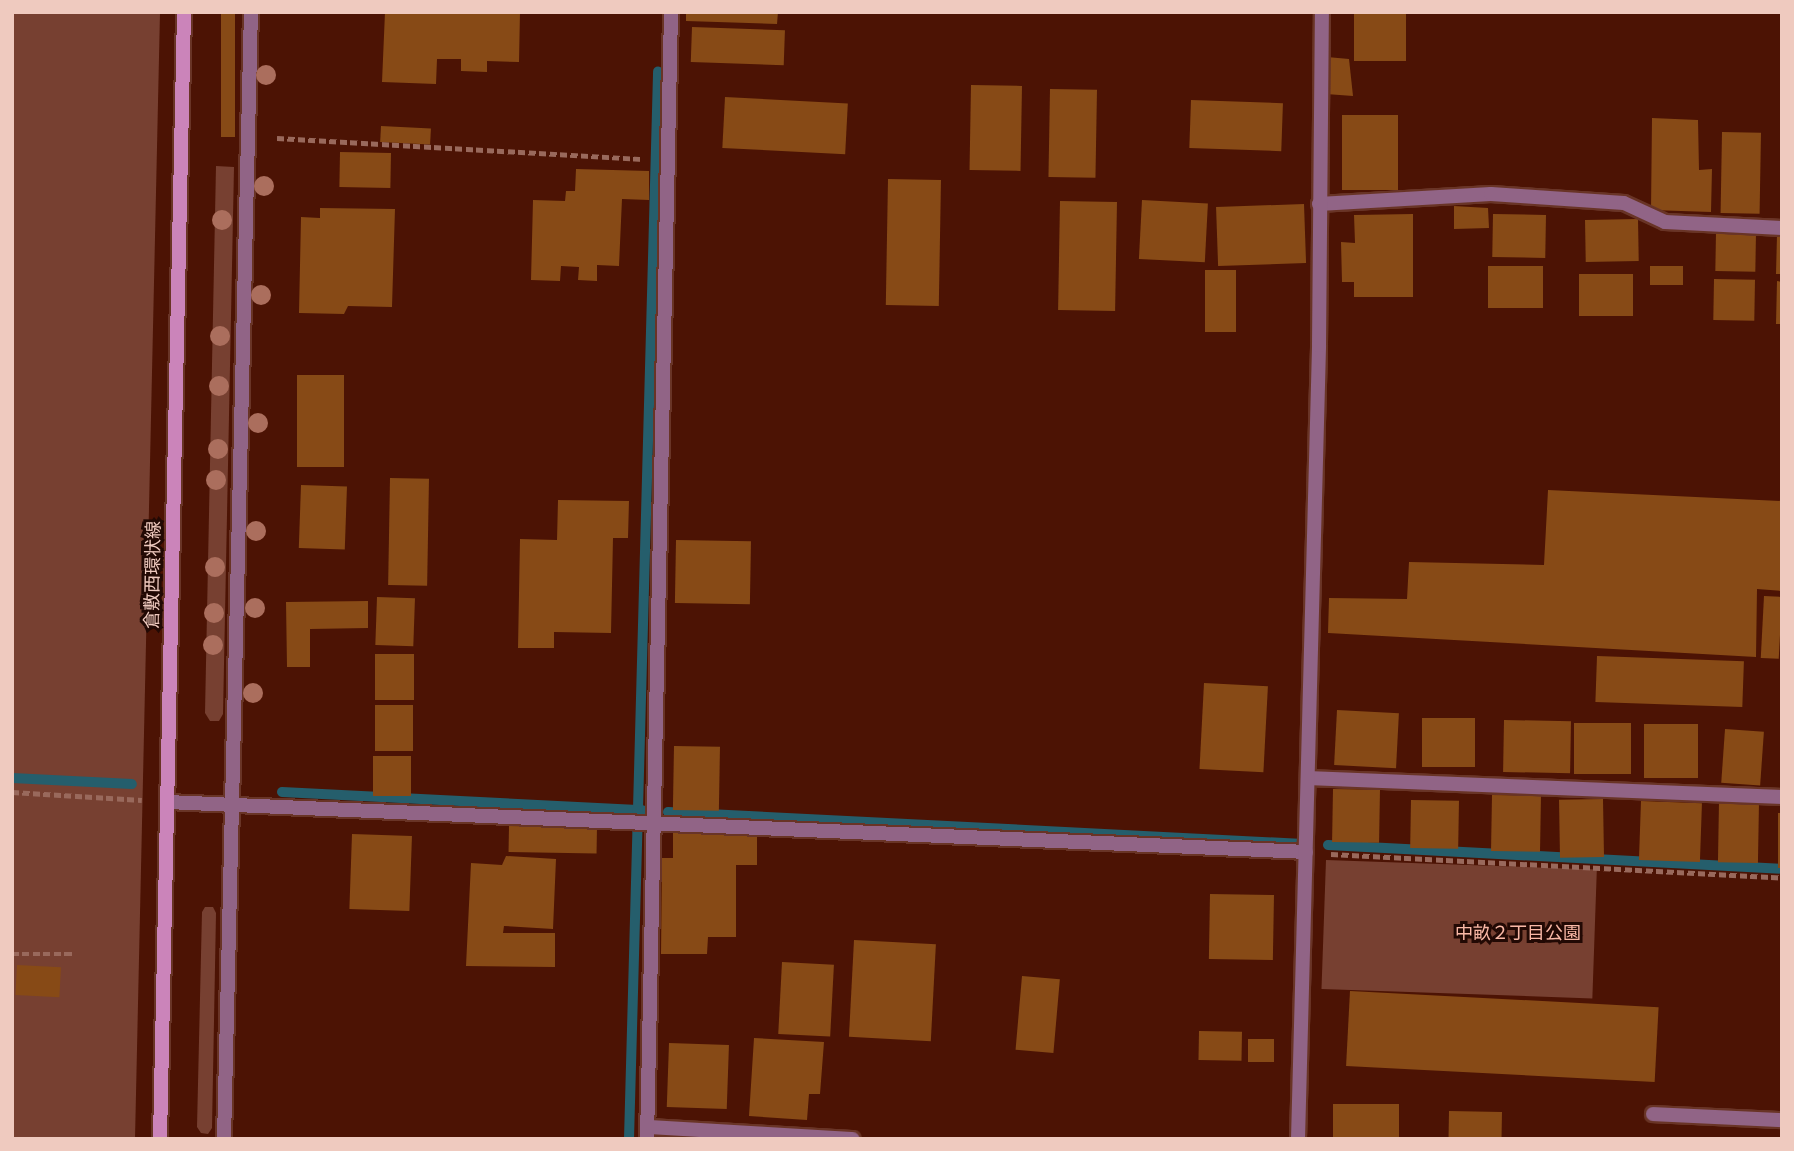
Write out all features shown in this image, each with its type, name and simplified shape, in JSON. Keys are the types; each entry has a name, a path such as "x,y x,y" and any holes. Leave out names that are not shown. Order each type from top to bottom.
{"main road":[{"name":"倉敷西環状線","path":"160,1139 184,12"}],"street":[{"path":"224,1139 251,12"},
{"path":"671,12 643,823 648,1133 853,1139"},
{"path":"1298,1139 1308,779 1322,12"},
{"path":"1320,204 1490,194 1624,203 1665,222 1782,228"},
{"path":"1308,779 1782,797"},
{"path":"167,802 1306,852"},
{"path":"1653,1114 1782,1120"}],"path":[{"path":"277,138 650,160"},
{"path":"12,792 167,802"},
{"path":"1306,852 1782,878"},
{"path":"12,954 73,954"}],"green space":[{"path":"12,12 160,12 135,1139 12,1139"},
{"path":"216,166 234,167 223,714 219,721 210,721 205,713"},
{"name":"中畝２丁目公園","path":"1326,860 1597,869 1592,998 1321,989"},
{"path":"205,907 213,907 216,913 212,1128 208,1134 201,1133 197,1127 202,912"}],"building":[{"path":"221,12 235,12 235,137 221,137"},
{"path":"385,12 520,12 519,62 487,61 487,72 461,71 461,59 437,59 436,84 382,82"},
{"path":"686,12 778,12 777,24 686,21"},
{"path":"1354,12 1406,12 1406,61 1354,61"},
{"path":"692,27 785,30 784,65 691,62"},
{"path":"1327,57 1349,59 1353,96 1326,94"},
{"path":"971,85 1022,86 1021,171 970,170"},
{"path":"1050,89 1097,90 1095,178 1048,177"},
{"path":"725,97 848,103 845,154 722,148"},
{"path":"1191,100 1283,103 1281,151 1189,148"},
{"path":"1342,115 1398,115 1398,190 1342,190"},
{"path":"1652,118 1698,120 1699,170 1712,169 1711,212 1651,210"},
{"path":"381,126 431,129 430,145 380,142"},
{"path":"1722,132 1761,133 1760,214 1721,213"},
{"path":"340,152 391,153 390,188 339,187"},
{"path":"576,169 649,171 649,200 622,199 619,266 597,265 597,281 578,280 579,267 561,266 560,281 531,280 533,200 565,201 566,191 575,191"},
{"path":"888,179 941,180 939,306 886,305"},
{"path":"1142,200 1208,203 1205,262 1139,259"},
{"path":"1060,201 1117,202 1115,311 1058,310"},
{"path":"1304,204 1306,263 1218,266 1216,207"},
{"path":"1454,206 1488,208 1489,228 1454,229"},
{"path":"320,208 395,209 392,307 348,306 344,314 299,313 301,217 320,218"},
{"path":"1413,214 1413,297 1354,297 1354,282 1342,282 1341,242 1355,243 1354,215"},
{"path":"1493,214 1546,215 1545,258 1492,257"},
{"path":"1638,219 1639,261 1586,262 1585,220"},
{"path":"1716,232 1756,233 1755,272 1715,271"},
{"path":"1777,235 1782,235 1782,274 1776,274"},
{"path":"1488,266 1543,266 1543,308 1488,308"},
{"path":"1650,266 1683,266 1683,285 1650,285"},
{"path":"1205,270 1236,270 1236,332 1205,332"},
{"path":"1579,274 1633,274 1633,316 1579,316"},
{"path":"1714,279 1755,280 1754,321 1713,320"},
{"path":"1777,281 1782,282 1782,324 1776,324"},
{"path":"297,375 344,375 344,467 297,467"},
{"path":"390,478 429,479 427,586 388,585"},
{"path":"301,485 347,487 345,550 299,548"},
{"path":"1548,490 1782,501 1782,591 1757,589 1756,657 1328,633 1329,598 1407,599 1409,562 1544,565"},
{"path":"558,500 629,501 628,538 613,538 611,633 554,632 554,648 518,648 520,539 557,540"},
{"path":"676,540 751,541 750,604 675,603"},
{"path":"1764,596 1782,597 1779,659 1761,658"},
{"path":"377,597 415,598 413,646 375,645"},
{"path":"368,601 368,628 310,629 310,667 287,667 286,602"},
{"path":"375,654 414,654 414,700 375,700"},
{"path":"1597,656 1744,661 1742,707 1595,702"},
{"path":"1204,683 1268,686 1263,772 1199,769"},
{"path":"375,705 413,705 413,751 375,751"},
{"path":"1337,710 1399,713 1396,768 1334,765"},
{"path":"1422,718 1475,718 1475,767 1422,767"},
{"path":"1504,720 1571,721 1570,773 1503,772"},
{"path":"1574,723 1631,723 1631,774 1574,774"},
{"path":"1644,724 1698,724 1698,778 1644,778"},
{"path":"1725,729 1764,732 1760,786 1721,783"},
{"path":"674,746 720,747 719,811 673,810"},
{"path":"373,756 411,756 411,796 373,796"},
{"path":"1333,789 1380,790 1379,843 1332,842"},
{"path":"1492,795 1541,796 1540,852 1491,851"},
{"path":"1603,799 1604,857 1560,858 1559,800"},
{"path":"1411,800 1459,801 1458,849 1410,848"},
{"path":"1641,801 1702,803 1700,862 1639,860"},
{"path":"1719,801 1759,802 1758,863 1718,862"},
{"path":"1778,813 1782,813 1782,868 1778,868"},
{"path":"509,826 597,828 597,854 509,852"},
{"path":"673,829 757,830 757,865 736,865 736,937 708,937 707,954 661,954 662,858 673,858"},
{"path":"352,834 412,836 409,911 349,909"},
{"path":"506,856 556,859 553,929 504,926 503,933 555,933 555,967 466,966 471,863 502,865"},
{"path":"1210,894 1274,895 1273,960 1209,959"},
{"path":"854,940 936,944 931,1041 849,1037"},
{"path":"782,962 834,965 830,1037 778,1034"},
{"path":"17,965 61,967 59,997 15,995"},
{"path":"1022,976 1060,979 1053,1053 1016,1050"},
{"path":"1350,991 1659,1007 1655,1082 1346,1066"},
{"path":"1199,1031 1242,1032 1241,1061 1198,1060"},
{"path":"754,1038 824,1042 820,1094 809,1094 807,1120 749,1116"},
{"path":"1248,1039 1274,1039 1274,1062 1248,1062"},
{"path":"669,1043 729,1045 727,1109 667,1107"},
{"path":"1333,1104 1399,1104 1399,1139 1333,1139"},
{"path":"1449,1111 1502,1112 1502,1139 1449,1139"}],"waterway":[{"path":"629,1139 658,71"},
{"path":"12,778 132,784"},
{"path":"282,792 643,810"},
{"path":"668,812 1303,844"},
{"path":"1328,845 1782,869"}]}
